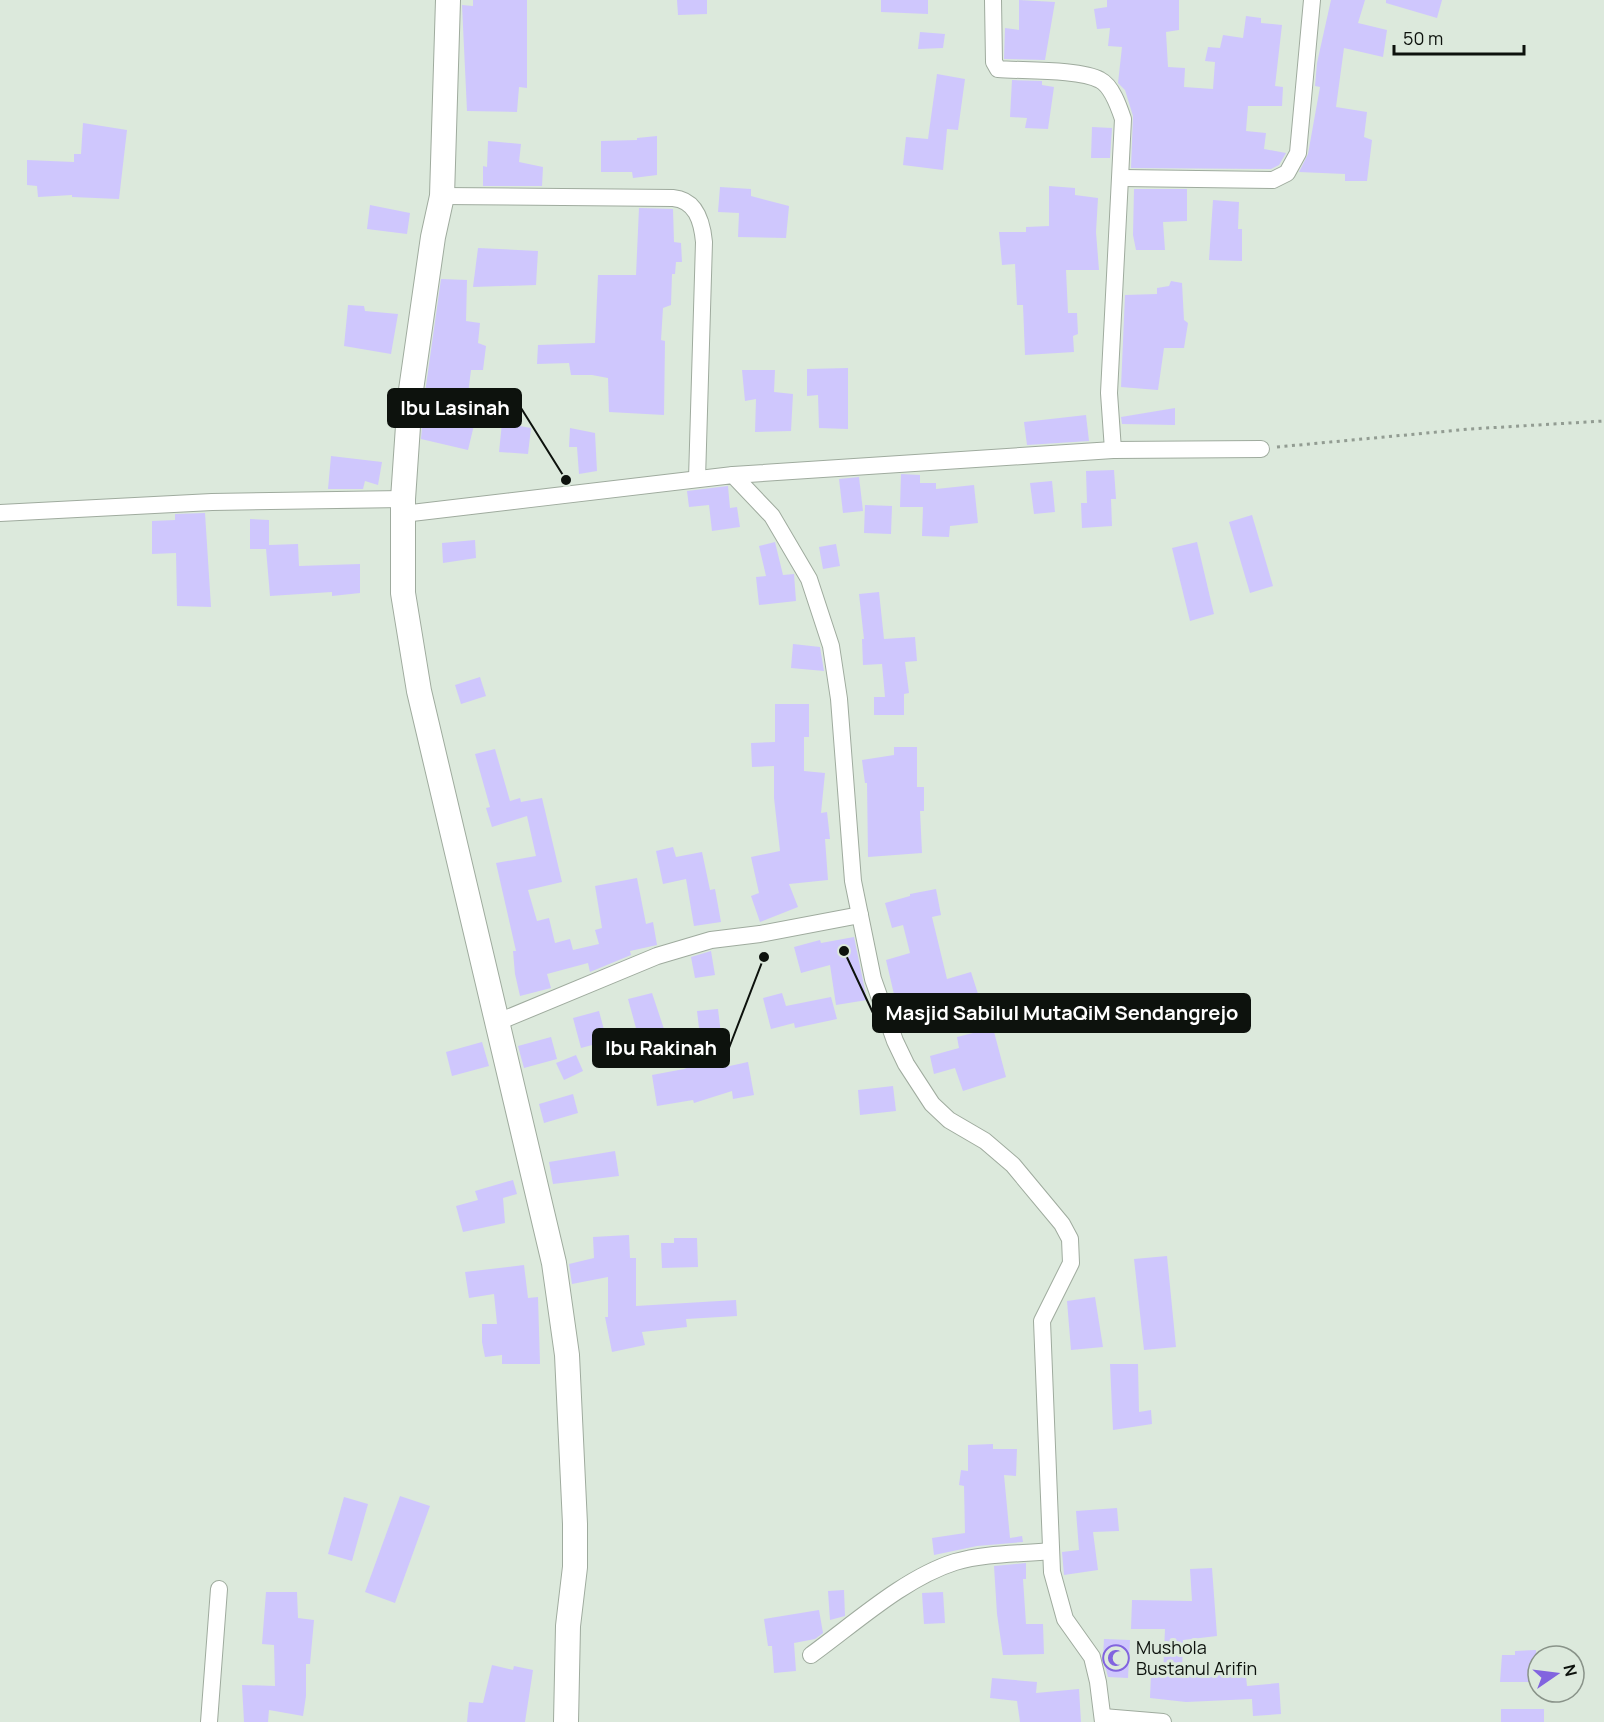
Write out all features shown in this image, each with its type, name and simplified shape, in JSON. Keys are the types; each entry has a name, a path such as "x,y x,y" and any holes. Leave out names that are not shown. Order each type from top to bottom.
{"street":[{"path":"448,0 442,196 432,247 410,397 403,506 401,562 403,593 419,691 537,1184 560,1301 570,1401 575,1567 568,1626 566,1722"},
{"path":"993,0 994,62 998,69 1079,74 1102,80 1116,99 1123,119 1122,178 1109,393 1113,450"},
{"path":"1122,178 1273,180 1287,173 1298,153 1312,0"},
{"path":"442,196 673,198 684,199 695,209 702,223 705,242 697,479"},
{"path":"0,513 212,502 403,506 733,475 1113,450 1261,449"},
{"path":"733,475 772,516 805,571 831,646 839,699 849,849 860,915 873,979 881,1005 906,1064 932,1104 950,1120 985,1141 1013,1165 1062,1224 1070,1239 1071,1263 1042,1321 1052,1572 1060,1608 1092,1657 1103,1720 1162,1722"},
{"path":"498,1022 657,956 711,940 759,934 860,915"},
{"path":"811,1655 896,1593 936,1569 970,1559 1051,1551"},
{"path":"209,1722 219,1589"}],"path":[{"path":"1261,449 1470,429 1604,421"}],"building":[{"path":"473,0 527,0 527,88 519,87 517,112 467,111 462,5 473,6"},
{"path":"677,0 707,0 707,14 678,15"},
{"path":"881,0 928,0 928,14 881,12"},
{"path":"1019,0 1055,2 1045,60 1004,59 1005,28 1019,30"},
{"path":"1107,0 1179,0 1179,30 1166,32 1168,67 1185,68 1184,87 1213,89 1215,62 1205,61 1208,47 1220,48 1223,35 1243,38 1246,16 1261,18 1261,23 1282,25 1275,86 1283,87 1282,106 1248,106 1246,131 1266,133 1264,149 1286,153 1279,165 1271,169 1131,168 1133,116 1125,90 1118,83 1122,47 1108,46 1110,28 1097,29 1094,9 1107,7"},
{"path":"1331,0 1365,0 1358,23 1387,30 1383,57 1344,48 1336,107 1367,112 1364,137 1372,140 1367,181 1345,181 1345,174 1299,172 1308,154 1320,87 1315,86 1317,63"},
{"path":"1386,0 1442,0 1437,18 1386,3"},
{"path":"920,32 945,34 943,48 918,49"},
{"path":"937,74 965,79 958,130 947,129 943,170 903,165 906,137 928,139"},
{"path":"1012,80 1042,81 1042,85 1054,87 1048,129 1025,128 1027,118 1010,117"},
{"path":"83,123 127,130 119,199 72,197 72,195 38,197 37,186 27,185 27,160 74,162 74,154 81,154"},
{"path":"1092,127 1112,128 1110,158 1091,158"},
{"path":"657,136 657,175 633,178 632,172 601,172 601,141 637,140 637,138"},
{"path":"488,141 521,144 519,162 543,167 542,186 483,186 483,166 487,167"},
{"path":"1049,186 1075,188 1075,195 1098,198 1096,232 1099,270 1066,270 1068,313 1077,313 1078,334 1073,336 1074,352 1025,355 1023,305 1017,305 1015,264 1002,265 999,232 1026,232 1026,227 1049,226"},
{"path":"720,187 751,189 751,196 789,206 786,238 738,237 739,213 718,212"},
{"path":"1134,189 1187,189 1187,221 1163,222 1165,250 1136,250 1133,235"},
{"path":"1213,200 1239,202 1238,229 1242,229 1242,261 1209,260"},
{"path":"370,205 410,213 407,234 367,229"},
{"path":"639,208 673,209 674,242 681,243 682,262 676,262 675,274 672,274 671,305 663,308 661,340 665,341 664,415 609,412 608,378 571,375 569,363 537,364 538,345 595,343 598,275 636,275"},
{"path":"478,248 538,251 536,285 473,287"},
{"path":"441,279 467,280 466,321 480,323 478,343 486,346 483,370 471,370 465,418 475,421 468,450 421,439"},
{"path":"1171,281 1182,283 1184,320 1188,323 1184,348 1164,348 1158,390 1121,387 1125,295 1157,294 1157,288 1169,286"},
{"path":"348,305 364,306 365,311 398,314 391,354 344,346"},
{"path":"848,368 848,429 819,428 818,395 807,396 807,369"},
{"path":"742,370 775,370 774,392 793,394 791,431 755,432 756,399 745,401"},
{"path":"1175,408 1175,425 1122,424 1121,417"},
{"path":"1086,415 1089,441 1027,445 1024,422"},
{"path":"502,423 531,428 528,454 499,452"},
{"path":"570,428 595,433 597,471 579,474 577,447 569,447"},
{"path":"331,456 382,462 378,485 365,481 363,489 328,489"},
{"path":"1114,470 1116,499 1111,499 1112,526 1082,528 1081,503 1087,503 1086,471"},
{"path":"901,474 920,475 920,483 936,483 936,489 974,485 978,523 950,526 949,537 922,536 923,507 900,507"},
{"path":"859,477 863,511 843,513 839,479"},
{"path":"1052,481 1055,512 1034,514 1030,483"},
{"path":"728,486 730,508 737,507 740,527 712,531 709,505 689,507 687,491"},
{"path":"865,505 892,506 891,534 864,533"},
{"path":"205,513 211,607 177,606 176,553 152,554 152,521 175,520 175,514"},
{"path":"1252,515 1273,586 1250,593 1229,522"},
{"path":"250,519 269,520 269,545 298,544 299,566 360,564 360,593 332,596 332,592 270,596 266,549 250,549"},
{"path":"475,540 476,558 443,563 442,543"},
{"path":"775,542 783,575 794,574 796,601 759,605 756,577 766,576 759,546"},
{"path":"1197,542 1214,614 1190,621 1172,548"},
{"path":"836,544 840,566 823,569 819,547"},
{"path":"879,592 884,639 915,637 917,661 905,662 909,693 904,694 904,715 874,715 874,697 885,697 882,664 863,665 862,639 864,639 859,594"},
{"path":"793,644 820,647 824,671 791,668"},
{"path":"480,677 486,696 461,704 455,685"},
{"path":"775,704 809,704 809,737 804,737 804,771 825,773 821,813 827,812 830,839 825,839 828,880 789,884 798,907 760,922 751,896 759,893 751,857 780,851 774,798 774,766 752,767 751,743 775,742"},
{"path":"894,747 917,747 917,787 924,787 924,811 920,811 922,853 868,857 867,783 865,783 862,760 894,755"},
{"path":"495,749 510,801 520,798 521,802 542,798 562,882 528,890 537,921 549,918 555,943 570,939 573,950 599,944 595,930 602,928 595,886 637,878 646,924 653,922 657,945 630,951 631,955 590,972 588,963 547,974 551,988 520,996 515,974 513,951 516,951 496,863 536,856 527,816 492,827 486,808 490,807 475,754"},
{"path":"673,847 676,857 702,852 710,890 715,889 721,922 694,926 686,879 663,884 656,851"},
{"path":"936,889 941,915 932,917 947,979 971,972 979,997 900,1020 886,960 910,953 903,925 892,928 885,903 910,896 910,894"},
{"path":"854,937 867,1000 836,1005 830,965 801,973 794,947 820,940 821,943"},
{"path":"711,951 715,975 695,978 691,957"},
{"path":"652,993 669,1044 641,1054 632,1029 636,1028 628,999"},
{"path":"782,993 786,1006 831,997 837,1019 795,1028 794,1023 771,1029 763,998"},
{"path":"718,1009 725,1067 748,1062 754,1095 733,1099 732,1091 694,1103 693,1100 657,1106 652,1075 684,1069 703,1062 697,1011"},
{"path":"599,1011 607,1041 581,1048 573,1018"},
{"path":"993,1028 1006,1077 963,1091 955,1068 934,1074 930,1056 959,1048 957,1037"},
{"path":"551,1037 557,1059 524,1068 518,1046"},
{"path":"482,1042 489,1066 452,1076 446,1052"},
{"path":"576,1055 583,1071 564,1080 556,1063"},
{"path":"893,1086 896,1111 860,1115 858,1090"},
{"path":"573,1094 578,1113 544,1123 539,1104"},
{"path":"615,1151 619,1176 553,1184 549,1162"},
{"path":"513,1180 517,1194 503,1198 505,1223 463,1232 456,1206 478,1200 475,1191"},
{"path":"629,1235 630,1258 636,1258 636,1306 736,1300 737,1316 686,1319 687,1327 642,1332 645,1345 612,1352 605,1317 608,1317 608,1277 572,1284 569,1264 594,1258 593,1237"},
{"path":"674,1238 697,1238 698,1267 662,1268 661,1243 674,1243"},
{"path":"1167,1256 1176,1347 1144,1350 1134,1259"},
{"path":"524,1265 528,1298 538,1297 540,1364 502,1364 502,1355 485,1357 482,1342 482,1324 497,1324 494,1294 469,1298 465,1272"},
{"path":"1095,1297 1103,1347 1071,1350 1067,1301"},
{"path":"1110,1364 1138,1364 1139,1412 1151,1410 1152,1424 1113,1430"},
{"path":"993,1444 993,1449 1017,1449 1016,1476 1004,1475 1010,1538 1022,1536 1023,1542 977,1546 934,1555 932,1538 965,1533 964,1486 959,1485 961,1470 968,1471 968,1445"},
{"path":"400,1496 430,1506 395,1603 365,1592"},
{"path":"344,1497 368,1504 352,1561 328,1554"},
{"path":"1117,1508 1119,1531 1093,1532 1098,1570 1064,1575 1062,1552 1079,1550 1076,1511"},
{"path":"1026,1563 1026,1579 1023,1579 1026,1624 1043,1624 1044,1654 1003,1655 997,1614 994,1566"},
{"path":"1212,1568 1217,1636 1183,1640 1182,1673 1227,1674 1227,1669 1245,1667 1247,1686 1279,1683 1281,1714 1253,1716 1252,1699 1186,1702 1150,1698 1151,1673 1163,1674 1165,1629 1131,1629 1132,1600 1192,1601 1190,1569"},
{"path":"844,1590 845,1616 830,1620 828,1591"},
{"path":"266,1592 297,1592 298,1618 314,1620 310,1664 306,1664 306,1696 303,1716 269,1710 268,1722 244,1722 242,1685 275,1686 274,1645 262,1644"},
{"path":"943,1592 945,1623 924,1624 922,1593"},
{"path":"819,1610 823,1633 815,1639 794,1643 796,1671 774,1673 772,1646 768,1646 764,1619"},
{"name":"Mushola Bustanul Arifin","path":"1104,1639 1130,1640 1128,1678 1108,1677 1103,1658"},
{"path":"1526,1650 1526,1682 1500,1682 1502,1655 1515,1655 1515,1651"},
{"path":"492,1665 513,1670 514,1666 533,1670 525,1722 467,1722 469,1702 483,1703"},
{"path":"992,1678 1037,1682 1036,1693 1079,1689 1081,1722 1020,1722 1017,1701 990,1698"},
{"path":"1501,1709 1544,1709 1544,1722 1501,1722"}],"place":[{"name":"Ibu Lasinah","path":"566,480"},
{"name":"Masjid Sabilul MutaQiM Sendangrejo","path":"844,951"},
{"name":"Ibu Rakinah","path":"764,957"},
{"name":"Mushola Bustanul Arifin","path":"1116,1658"}]}
